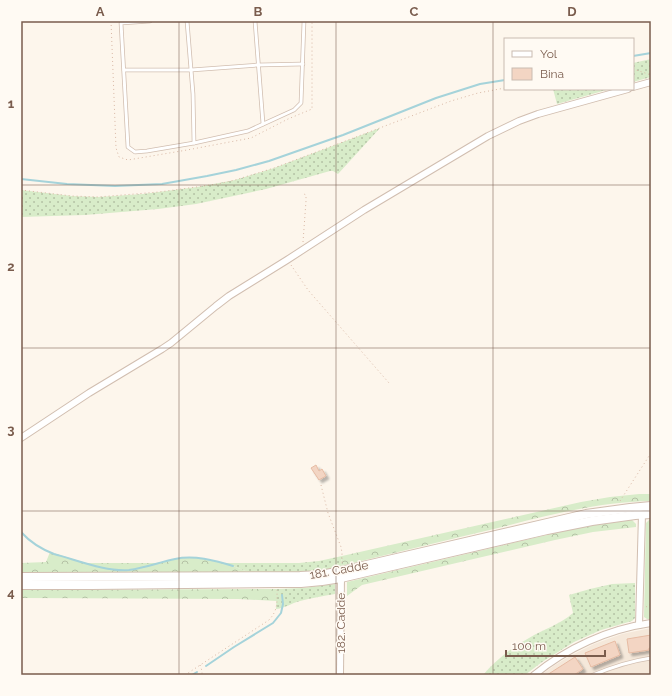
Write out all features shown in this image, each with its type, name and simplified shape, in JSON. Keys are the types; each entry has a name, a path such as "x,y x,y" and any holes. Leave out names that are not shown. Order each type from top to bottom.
{"street":[{"path":"634,87 651,82"},
{"path":"21,438 171,343 216,306 242,288 364,210 475,144 519,121 557,108 624,90"},
{"name":"181. Cadde","path":"21,585 301,583 322,581 341,574 586,514 651,506"},
{"path":"639,625 642,514"},
{"name":"181. Cadde","path":"21,577 300,576 341,574 592,521 651,514"},
{"name":"182. Cadde","path":"340,675 341,574"},
{"path":"534,675 560,656 590,640 619,630 651,623"}],"lane":[{"path":"150,21 121,23 128,147 135,152 194,143 248,131 294,110 301,103 304,21"},
{"path":"187,21 193,94 194,143"},
{"path":"255,21 264,124"},
{"path":"124,70 191,70 258,65 303,64"},
{"path":"593,675 631,662 651,658"}],"path":[{"path":"111,21 116,148 119,157 128,160 251,138 288,119 312,109 312,21"},
{"path":"634,69 651,75"},
{"path":"21,190 72,196 98,196 159,192 218,184 274,168 451,101 478,93 504,88"},
{"path":"302,250 306,201 306,195 304,194"},
{"path":"287,260 308,290 388,383"},
{"path":"614,510 651,453"},
{"path":"321,485 328,513 341,547 341,574"},
{"path":"185,675 264,624 272,616 276,609 277,583"},
{"path":"644,608 651,604"},
{"path":"200,665 202,675"}],"shaded area":[{"path":"651,628 651,675 541,675 570,656 594,644 622,634"}],"green space":[{"path":"651,59 651,77 634,82 634,63"},
{"path":"553,90 606,90 557,104"},
{"path":"380,128 338,174 330,171 266,189 196,204 158,209 85,215 21,217 21,190 72,196 98,197 143,194 197,187 235,180 274,168"},
{"path":"639,494 651,494 651,501 612,504 574,510 341,566 342,556 581,502"},
{"path":"651,518 651,619 647,619 644,617 646,523"},
{"path":"632,520 636,524 636,527 593,532 555,540 362,585 347,596 347,582 551,534 588,526"},
{"path":"50,552 86,563 157,563 179,558 200,558 233,566 248,572 21,572 21,563 46,562"},
{"path":"342,556 341,566 301,573 248,572 222,563 299,563 319,561"},
{"path":"635,583 635,618 632,621 601,630 574,642 542,662 525,675 483,675 493,664 516,646 562,621 573,613 569,595 612,584"},
{"path":"335,584 335,594 304,600 276,609 277,589 303,588"},
{"path":"277,589 277,601 238,599 21,598 21,590"}],"building":[{"path":"316,465 319,471 322,469 326,476 319,480 311,468"},
{"path":"651,635 651,648 649,648 649,650 629,653 627,639"},
{"path":"615,641 620,655 591,667 585,653"},
{"path":"575,657 583,669 574,675 547,675"}],"waterway":[{"path":"634,56 651,53"},
{"path":"21,179 67,184 115,186 162,184 207,176 269,161 343,135 436,98 480,84 504,80"},
{"path":"21,532 32,542 49,552 111,569 129,570 182,558 211,560 233,566"},
{"path":"206,666 273,623 281,613 283,604 282,595"},
{"path":"192,675 197,672"}]}
